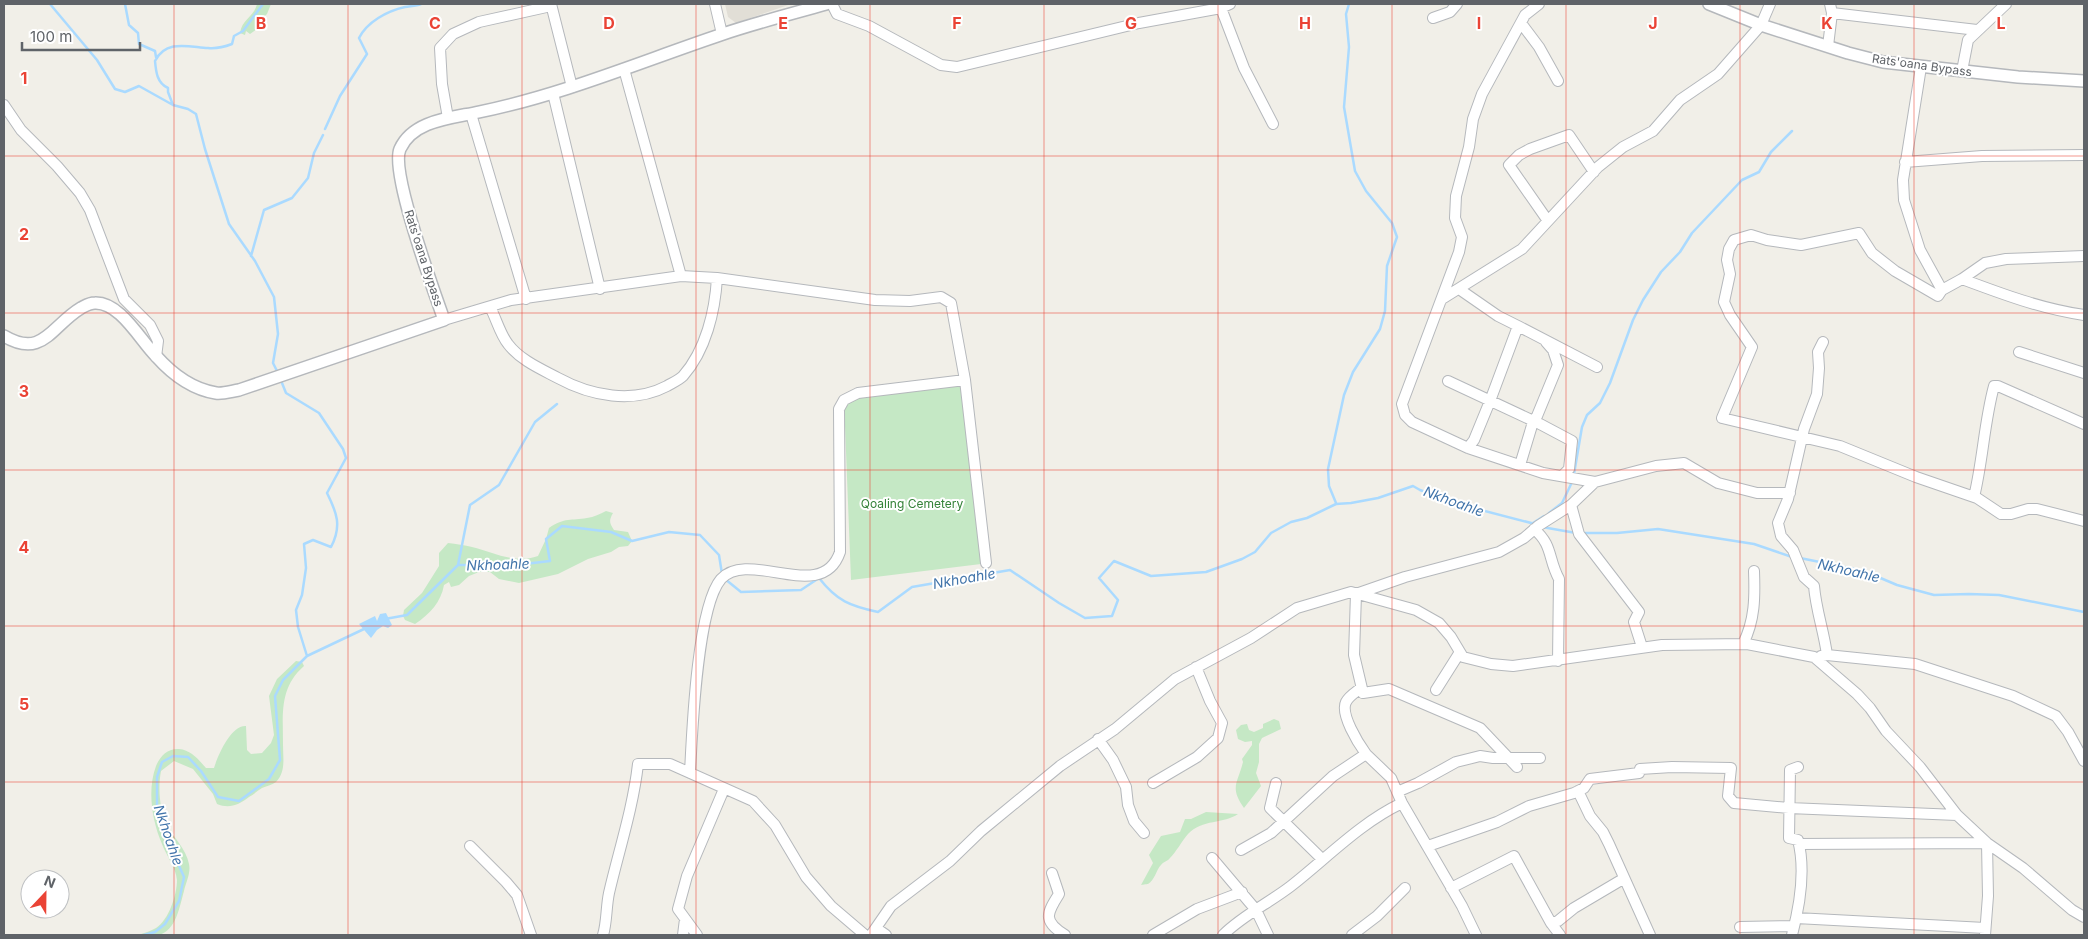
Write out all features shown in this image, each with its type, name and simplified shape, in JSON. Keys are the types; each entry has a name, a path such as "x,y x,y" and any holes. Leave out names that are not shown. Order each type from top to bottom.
{"street":[{"path":"715,4 722,34"},
{"path":"825,4 837,14 869,26 941,65 957,66 1139,23 1226,6 1244,68 1273,124"},
{"name":"Rats'oana Bypass","path":"4,336 16,343 30,345 48,336 72,314 86,305 94,303 105,304 116,310 176,376 191,386 218,393 239,390 444,320 409,214 399,166 400,150 408,137 419,127 448,118 510,106 553,93 722,34 825,4"},
{"path":"1433,18 1450,12 1457,4"},
{"name":"Rats'oana Bypass","path":"1709,4 1761,24 1883,62 2018,77 2084,81"},
{"path":"1442,300 1522,249 1594,172 1623,146 1653,131 1680,100 1718,74 1761,24 1770,4"},
{"path":"1962,71 1968,40 2006,4"},
{"path":"448,118 442,84 440,48 453,34 479,22 551,5 572,87"},
{"path":"1535,5 1525,16 1482,94 1473,119 1469,147 1456,196 1455,218 1462,238 1442,300 1402,404 1405,414 1412,422 1468,448 1543,473 1595,482 1656,466 1684,463 1718,483 1757,493 1790,493"},
{"path":"1828,46 1831,8 1977,30"},
{"path":"1521,23 1539,46 1558,81"},
{"path":"1921,67 1902,180 1904,200 1910,223 1920,250 1942,290"},
{"path":"624,69 681,276"},
{"path":"553,93 600,289"},
{"path":"4,106 21,130 58,166 87,204 97,225 124,300 150,325 158,341 156,356"},
{"path":"471,114 526,298"},
{"path":"1548,221 1509,165 1518,155 1569,135 1594,172"},
{"path":"1905,162 1982,156 2084,155"},
{"path":"2084,256 2006,258 1985,263 1942,290 1938,296 1895,271 1872,253 1859,233 1801,245 1768,240 1751,235 1734,240 1729,248 1727,260 1730,274 1724,302 1730,315 1752,347 1722,418 1840,446 1916,477 1974,497 2001,514 2011,514 2037,508 2084,521"},
{"path":"444,320 490,306 526,298 681,276 717,278 876,300 910,301 941,298 951,303 965,380 986,563"},
{"path":"490,306 508,344 527,362 565,382 594,393 627,397 660,389 682,378 698,356 716,303 717,278"},
{"path":"1962,279 2014,299 2059,311 2084,315"},
{"path":"1459,289 1498,316 1535,334 1553,350 1558,365 1533,422 1520,465"},
{"path":"1468,448 1474,440 1490,401 1518,326"},
{"path":"1546,342 1575,354 1597,367"},
{"path":"1822,342 1818,352 1817,394 1802,437 1790,493 1778,524 1781,536 1793,550 1804,577 1814,586 1815,604 1823,630 1827,655"},
{"path":"2019,352 2084,373"},
{"path":"690,773 695,687 706,622 716,584 723,577 740,569 808,576 828,570 838,559 840,552 839,409 844,400 858,393 965,380"},
{"path":"1448,381 1540,424 1572,442 1569,469 1562,476"},
{"path":"1974,497 1981,468 1987,415 1994,386 1998,386 2084,424"},
{"path":"1356,594 1405,577 1499,552 1524,538 1571,504 1595,482"},
{"path":"1571,504 1579,534 1639,612 1634,622 1642,648"},
{"path":"1534,529 1544,538 1550,548 1553,568 1559,579 1558,661"},
{"path":"1743,644 1753,613 1754,571"},
{"path":"886,935 874,932 891,906 950,861 1004,811 1060,766 1115,729 1175,679 1251,638 1298,608 1351,592 1416,610 1439,623 1463,657 1498,665 1514,666 1558,661 1662,645 1743,644 1814,657 1827,655 1915,664 2013,696 2056,716 2068,732 2084,761"},
{"path":"1356,594 1354,655 1363,693 1390,689 1480,728 1517,767"},
{"path":"1436,690 1460,652"},
{"path":"1814,657 1857,694 1870,708 1886,731 1920,768 1956,815 1987,843 2023,868 2072,910 2084,917"},
{"path":"1153,783 1197,757 1218,738 1222,723 1210,701 1196,667"},
{"path":"1361,688 1347,700 1344,707 1348,721 1366,754 1391,778 1402,803 1428,846 1476,935"},
{"path":"1098,739 1113,760 1126,787 1128,805 1134,821 1144,833"},
{"path":"1241,850 1271,833 1333,776 1366,754"},
{"path":"1397,792 1456,762 1480,756 1540,758"},
{"path":"603,935 609,893 636,786 638,764 670,764 752,801 775,825 806,877 818,892 830,906 865,935"},
{"path":"1428,846 1497,822 1528,806 1578,791 1584,788 1590,779 1639,773 1640,769 1672,767 1731,768 1727,790 1730,800 1734,803 1789,808 1956,815"},
{"path":"1794,927 1800,900 1801,854 1798,840 1789,838 1789,808 1790,770 1798,767"},
{"path":"1276,783 1270,808 1303,838 1322,859"},
{"path":"697,935 678,909 687,876 724,789"},
{"path":"1578,791 1590,816 1603,832 1650,935"},
{"path":"1223,935 1232,926 1292,886 1351,835 1402,803"},
{"path":"1799,844 1987,843"},
{"path":"1740,926 1985,931 1988,896 1987,843"},
{"path":"470,846 517,895 531,935"},
{"path":"1451,888 1514,856 1551,923 1560,935"},
{"path":"1212,858 1256,910 1268,935"},
{"path":"1052,873 1060,894 1049,909 1048,918 1052,926 1065,935"},
{"path":"1551,923 1558,921 1574,908 1623,879"},
{"path":"1352,935 1377,916 1405,888"},
{"path":"1152,935 1197,909 1242,892"},
{"path":"683,935 685,919"}],"shaded area":[{"path":"725,4 791,4 736,23 728,17"}],"green space":[{"path":"257,4 271,4 267,14 258,22 260,27 250,34 246,31 245,35 240,33 243,24"},
{"name":"Qoaling Cemetery","path":"965,380 981,564 851,580 844,400"},
{"path":"606,511 613,513 610,522 614,530 628,532 632,541 628,546 619,547 611,552 588,559 558,574 519,583 499,579 490,572 479,572 469,576 459,585 451,587 449,582 444,585 443,591 434,607 415,624 405,620 403,616 404,610 422,593 439,566 439,553 448,543 469,546 505,557 530,558 538,556 549,528 564,521 592,517"},
{"path":"296,661 302,662 304,666 296,674 286,692 283,712 283,765 281,774 276,782 262,788 238,804 226,806 217,804 213,794 193,769 174,761 161,771 159,791 162,812 185,853 189,864 189,871 179,910 169,929 158,935 138,935 156,928 165,919 174,899 177,886 175,871 164,848 153,816 151,795 153,775 158,762 168,751 179,749 191,753 206,768 214,768 230,735 240,727 246,726 247,750 251,754 262,753 271,743 274,735 269,696 277,679"},
{"path":"1274,719 1279,721 1281,729 1262,738 1259,744 1259,762 1256,773 1261,786 1244,808 1239,801 1236,785 1243,762 1242,759 1252,745 1252,741 1245,742 1238,739 1236,730 1241,725 1247,724 1249,730 1254,732 1263,728 1263,724"},
{"path":"1206,812 1238,814 1194,829 1169,859 1159,867 1154,878 1148,884 1141,885 1153,863 1149,855 1161,836 1180,832 1185,819 1191,819"}],"water":[{"path":"386,613 392,625 388,628 383,626 371,638 359,624 375,616 377,621 380,614"}],"waterway":[{"path":"50,4 97,60 115,89 125,92 139,86 173,105"},
{"path":"125,4 129,25 138,33 139,44 155,51 156,57"},
{"path":"263,4 243,31 234,36 232,44 214,48 172,47 160,54 155,61 158,77 161,83 168,88 173,105 188,109 196,114 229,224 255,261 274,297 278,334 273,363 278,373"},
{"path":"325,129 340,96 367,54 359,38 363,32 372,22 385,14 421,4"},
{"path":"1336,503 1329,486 1328,469 1344,395 1353,372 1380,329 1385,311 1387,266 1397,237 1392,223 1366,191 1355,171 1344,107 1349,47 1346,14 1349,4"},
{"path":"1574,474 1582,427 1587,415 1600,403 1610,383 1633,320 1643,300 1661,272 1680,252 1692,233 1742,180 1759,172 1771,152 1792,131"},
{"path":"251,256 264,210 292,198 308,178 314,153 323,135"},
{"path":"280,378 286,393 319,413 343,449 346,458 327,493 337,520 336,533 331,547 313,540 304,544 306,568 302,595 296,610 298,627 307,656"},
{"path":"458,565 470,505 499,485 535,422 557,404"},
{"path":"1549,513 1562,503 1573,480"},
{"name":"Nkhoahle","path":"725,579 741,592 801,590 819,578 838,597 852,605 878,612 912,587 1010,570 1085,618 1112,616 1118,600 1099,578 1114,561 1151,576 1206,572 1242,559 1255,552 1271,533 1291,522 1307,518 1336,504 1378,498 1413,486 1454,503 1535,524"},
{"path":"1533,523 1544,516"},
{"name":"Nkhoahle","path":"385,619 407,615 458,565 516,565 550,561 546,539 562,526 611,532 632,541 669,532 700,535 719,555 722,574"},
{"name":"Nkhoahle","path":"1542,527 1576,533"},
{"name":"Nkhoahle","path":"1581,533 1617,533 1658,529 1754,544 1792,557"},
{"name":"Nkhoahle","path":"1800,558 1864,571 1897,585 1934,595 1999,595 2084,612"},
{"name":"Nkhoahle","path":"144,935 155,932 165,924 179,901 184,877 164,832 157,806 157,777 162,762 173,756 188,757 201,771 218,797 239,801 269,779 280,760 275,696 283,680 307,656 364,629"}]}
